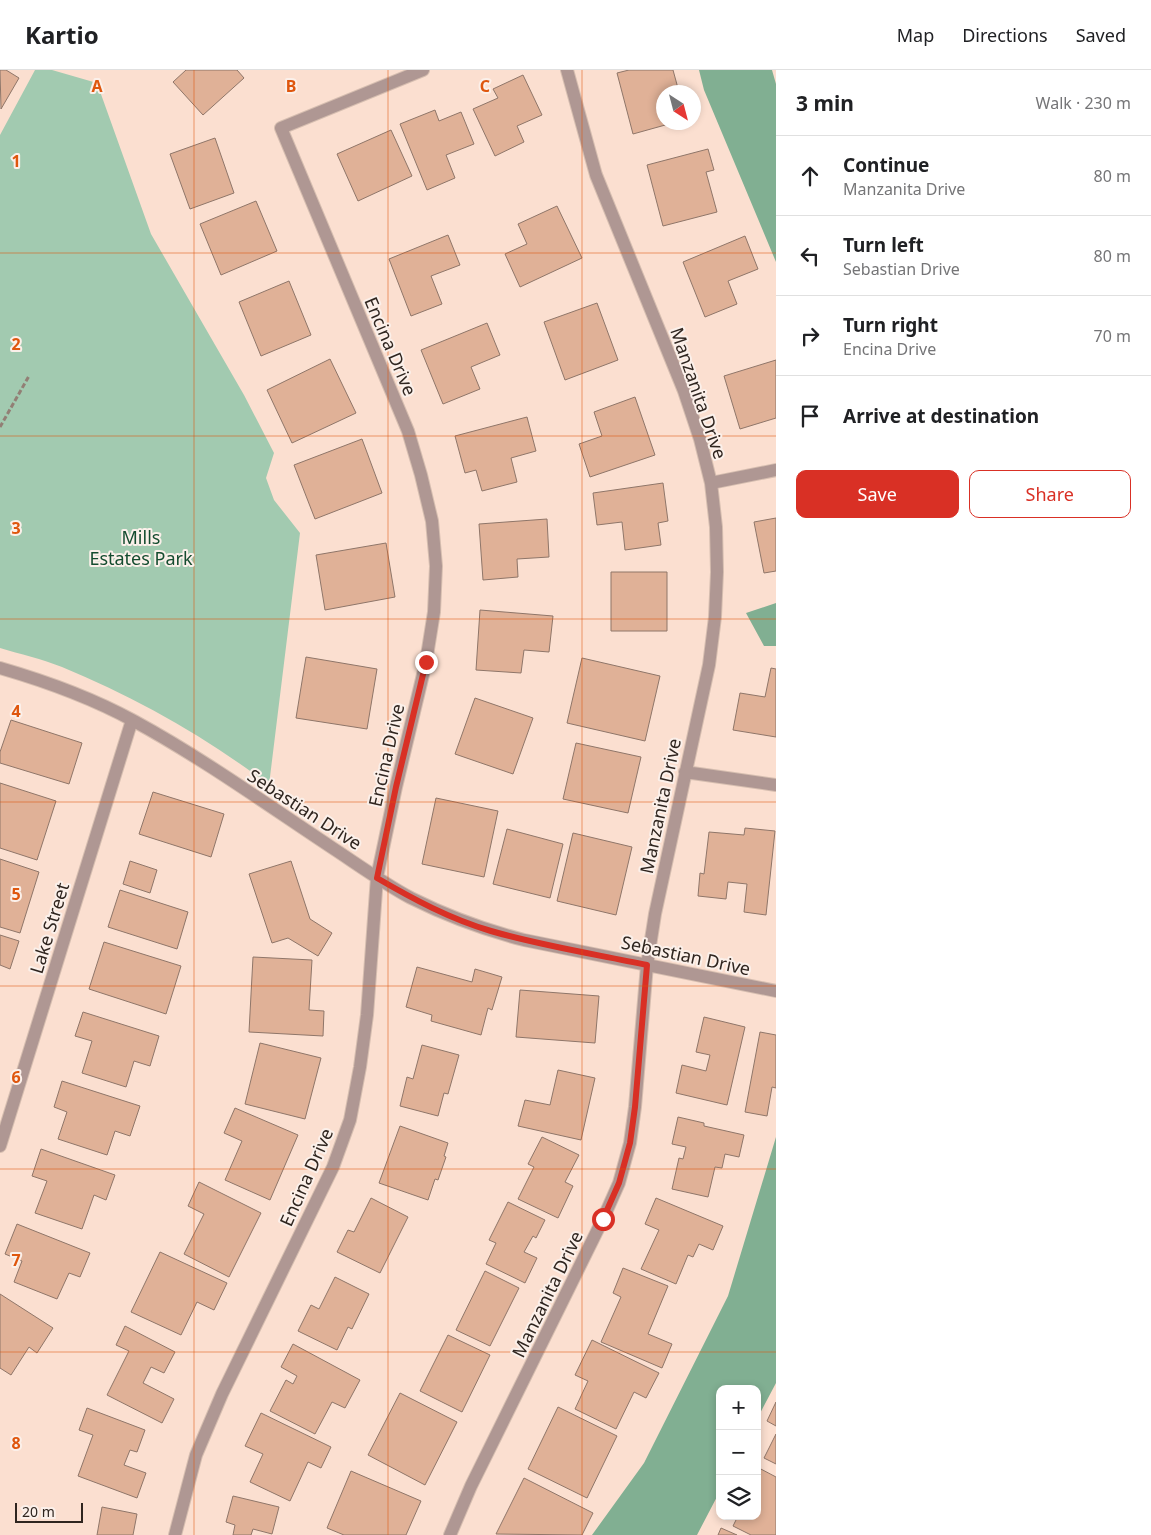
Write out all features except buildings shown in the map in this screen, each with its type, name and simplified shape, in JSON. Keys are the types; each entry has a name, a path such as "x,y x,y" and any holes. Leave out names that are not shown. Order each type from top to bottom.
{"street":[{"name":"Encina Drive","path":"175,1535 196,1455 333,1167 350,1120 366,1023 377,878 398,778 426,662 434,612 436,566 432,522 421,474 408,431 281,128 423,70"},
{"name":"Manzanita Drive","path":"450,1535 471,1486 619,1183 630,1143 635,1107 647,965 655,914 709,665 715,617 717,572 716,526 711,483 700,438 684,391 596,175 567,70"},
{"path":"711,483 776,470"},
{"name":"Sebastian Drive","path":"0,668 46,683 132,720 183,750 377,878 410,897 448,915 489,930 776,991"},
{"name":"Lake Street","path":"0,1146 132,720"},
{"path":"685,772 776,785"}],"path":[{"path":"0,427 28,376"}],"green space":[{"name":"Mills Estates Park","path":"35,70 52,70 97,83 151,234 244,395 274,453 266,478 274,500 300,533 269,785 195,734 116,691 62,667 0,648 0,135"},
{"path":"699,70 772,70 776,84 776,262 704,90"},
{"path":"776,603 776,646 764,646 746,613"},
{"path":"776,1137 776,1383 761,1411 761,1385 716,1385 716,1499 697,1535 592,1535 644,1463 728,1296"}],"route":[{"path":"426,662 407,736 377,878 410,897 448,915 489,930 524,940 647,965 635,1107 630,1143 619,1183 603,1219"}]}
